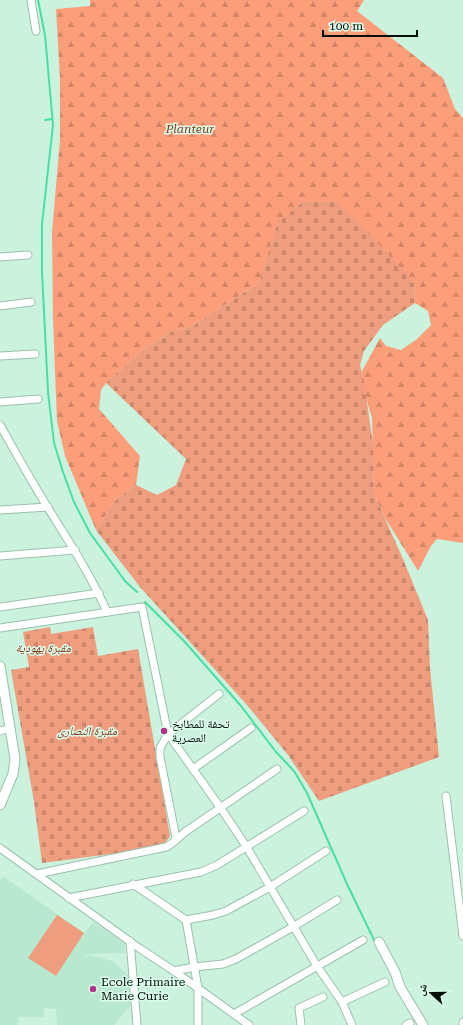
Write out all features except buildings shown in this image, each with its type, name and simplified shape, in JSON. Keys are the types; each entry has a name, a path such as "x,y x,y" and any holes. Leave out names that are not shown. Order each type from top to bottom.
{"street":[{"path":"31,0 36,31"},
{"path":"0,257 28,255"},
{"path":"0,306 32,302"},
{"path":"0,356 35,354"},
{"path":"0,402 38,399"},
{"path":"0,425 75,550 99,593 107,612"},
{"path":"0,510 48,507"},
{"path":"0,556 75,550"},
{"path":"0,607 99,593"},
{"path":"0,628 142,607 168,734 246,846 317,966 342,1002 352,1025"},
{"path":"0,666 15,759 13,774 3,789 0,804"},
{"path":"176,838 159,753 160,748 168,734 219,694"},
{"path":"0,732 11,728"},
{"path":"193,769 250,728"},
{"path":"38,874 172,845 176,838 276,769"},
{"path":"446,796 453,863 456,868 463,936"},
{"path":"69,898 133,884 201,872 217,865 304,811"},
{"path":"0,848 250,1025"},
{"path":"133,884 186,920 226,911 270,887 326,851"},
{"path":"174,971 223,964 236,959 294,927 337,900"},
{"path":"186,920 198,988 198,1025"},
{"path":"234,1014 363,940"},
{"path":"130,941 137,1025"},
{"path":"379,942 395,972 400,987 423,1025"},
{"path":"342,1002 385,982"},
{"path":"301,1025 298,1008 323,997"}],"shaded area":[{"path":"4,877 84,933 78,943 93,922 125,944 124,953 87,954 84,957 89,955 113,961 130,977 130,1006 115,1023 115,1025 57,1025 56,1009 44,1008 44,1017 19,1017 18,1025 0,1025 0,879"}],"green space":[{"name":"Planteur","path":"90,0 364,0 357,11 443,78 455,109 463,118 463,543 437,539 431,546 418,571 385,518 374,494 372,418 363,388 362,371 380,338 386,346 401,350 417,339 431,325 428,311 415,303 414,284 335,202 303,202 278,223 259,283 191,327 171,332 145,348 106,383 101,390 99,409 140,456 136,485 116,500 96,530 65,456 57,421 53,320 52,232 60,140 60,79 56,9 90,6"},
{"path":"303,202 335,202 359,223 403,270 414,284 415,303 383,325 364,351 360,365 373,444 374,494 428,620 430,668 439,757 319,801 288,755 247,705 140,587 96,530 116,500 136,485 157,495 176,485 186,459 106,383 145,348 171,332 191,327 259,283 278,222"},
{"name":"مقبرة النصارى","path":"50,627 51,634 93,627 98,656 138,649 170,836 166,842 141,850 42,863 34,802 11,670 29,667 23,632"},
{"path":"57,915 84,933 56,976 28,958"}],"waterway":[{"path":"38,0 45,35 53,125 42,224 42,272 48,392 54,443 74,502 90,533 125,581 137,592"},
{"path":"45,120 52,119"},
{"path":"145,602 184,641 241,706 276,752 294,771 307,793 347,884 375,942"}],"place":[{"name":"تحفة للمطابخ العصرية","path":"164,731"},
{"name":"Ecole Primaire Marie Curie","path":"93,989"}],"park label":[{"name":"مقبرة يهودية","path":"43,648"}]}
